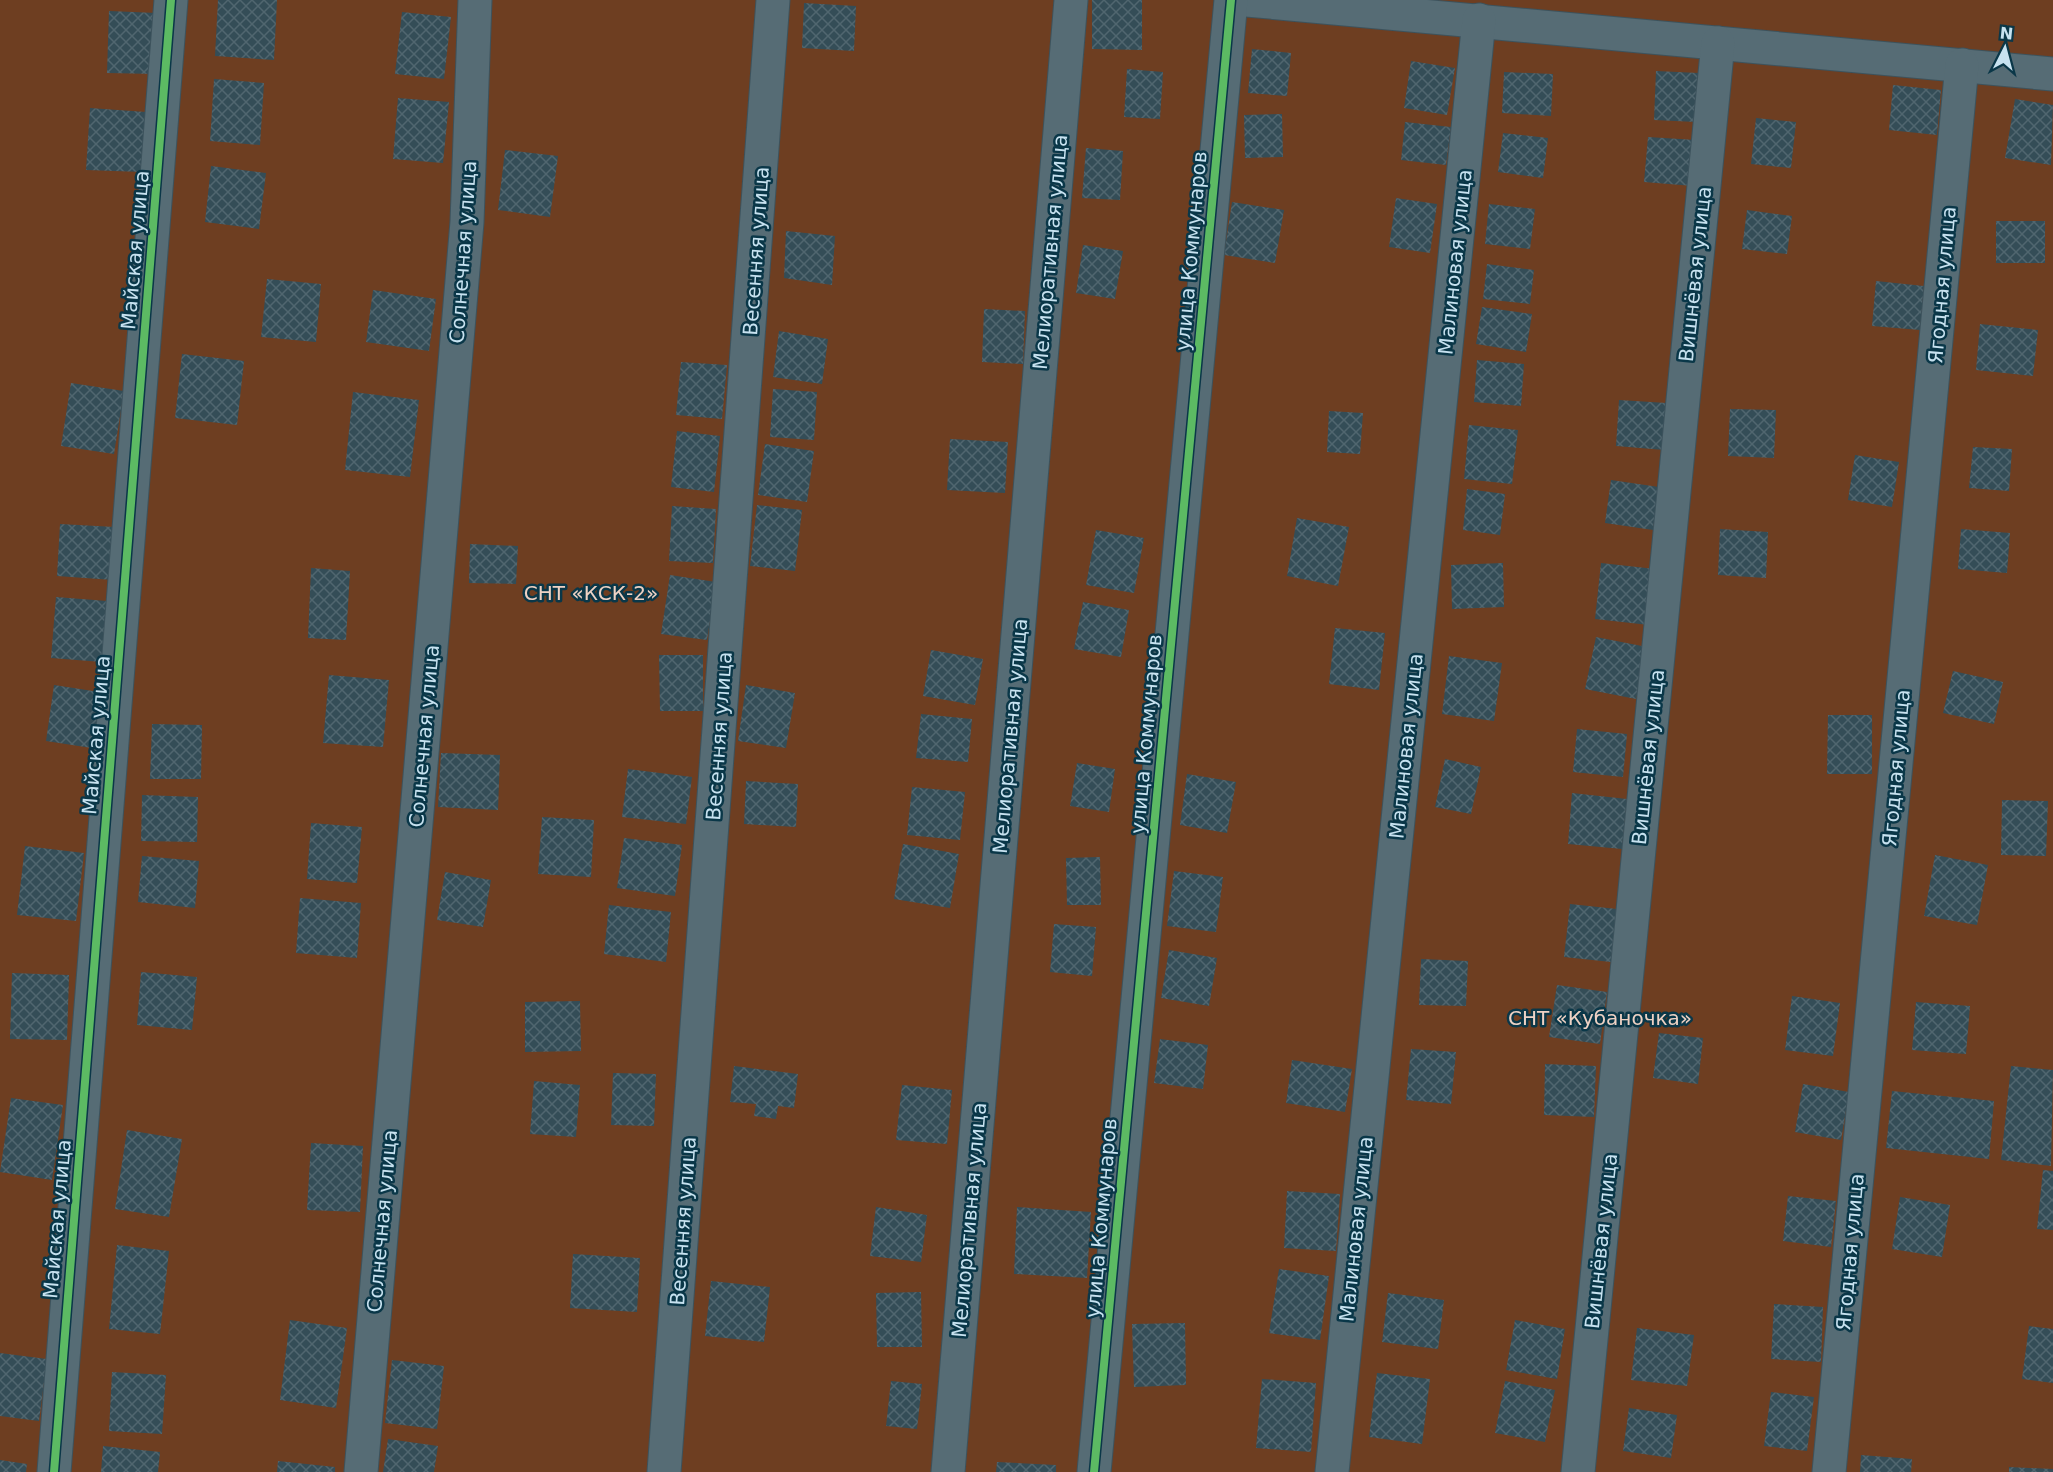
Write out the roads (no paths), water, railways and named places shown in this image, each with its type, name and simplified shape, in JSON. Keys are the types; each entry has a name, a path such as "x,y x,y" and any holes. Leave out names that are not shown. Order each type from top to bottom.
{"street":[{"name":"Майская улица","path":"54,1472 171,0"},
{"name":"Солнечная улица","path":"361,1472 466,234 475,0"},
{"name":"Весенняя улица","path":"664,1472 773,0"},
{"name":"Мелиоративная улица","path":"948,1472 1071,0"},
{"name":"улица Коммунаров","path":"1094,1472 1232,0"},
{"path":"1247,0 2053,74"},
{"name":"Малиновая улица","path":"1332,1472 1479,20"},
{"name":"Вишнёвая улица","path":"1578,1472 1718,43"},
{"name":"Ягодная улица","path":"1829,1472 1962,65"}],"park label":[{"name":"СНТ «КСК-2»","path":"591,593"},
{"name":"СНТ «Кубаночка»","path":"1600,1018"}]}
